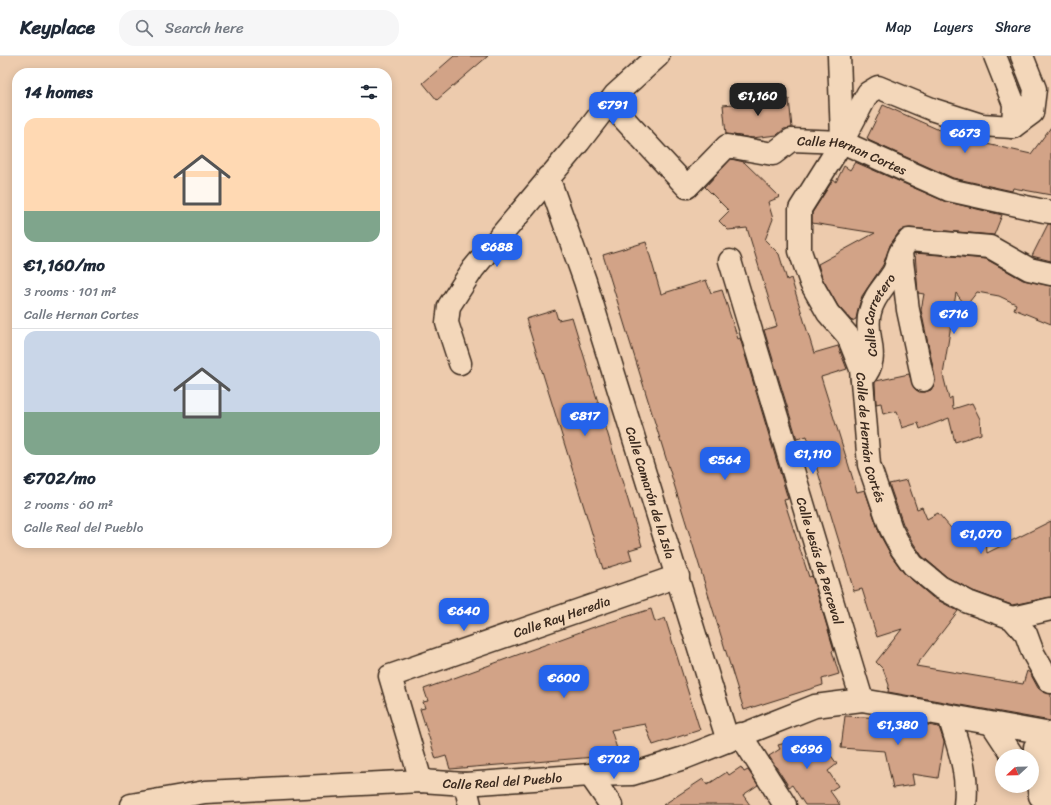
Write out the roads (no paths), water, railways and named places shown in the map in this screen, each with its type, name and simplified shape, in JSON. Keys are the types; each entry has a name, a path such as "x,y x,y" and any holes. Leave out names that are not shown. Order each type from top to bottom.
{"street":[{"path":"460,363 447,323 449,306 473,270 609,102 658,56"},
{"path":"839,56 842,90 842,142"},
{"path":"995,56 1014,104 1013,127"},
{"path":"1013,127 1032,113 1036,89 1022,56"},
{"name":"Calle de Hernán Cortés","path":"1013,127 981,125 934,110 878,87 868,93 842,142 800,210 800,251 811,283 828,313 848,336 861,369 869,465 891,529 901,548 913,565 940,587 968,602 1012,618 1026,634 1033,653 1051,682"},
{"name":"Calle Hernan Cortes","path":"609,102 687,187 727,146 773,154 791,140 842,142 949,190 1051,212"},
{"name":"Calle Camarón de la Isla","path":"548,177 585,281 678,576 734,738 785,805"},
{"name":"Calle Carretero","path":"862,379 869,372 873,357 869,334 870,313 877,295 894,271 901,252 909,240 990,247 1028,269 1051,274"},
{"name":"Calle Carretero","path":"901,252 908,310 923,380"},
{"name":"Calle Jesús de Perceval","path":"730,261 862,700"},
{"name":"Calle Ray Heredia","path":"421,780 390,676 678,576"},
{"path":"1012,618 1051,608"},
{"name":"Calle Real del Pueblo","path":"131,805 205,792 421,780 465,784 590,775 632,774 684,758 815,706 862,700 992,724 1050,739"},
{"path":"949,716 964,768 967,789 965,805"},
{"path":"992,724 1008,749"},
{"path":"1042,797 1035,767 1035,747 1050,739"},
{"path":"1042,797 1049,782 1051,755"},
{"path":"590,775 611,805"},
{"path":"465,784 470,805"}]}
